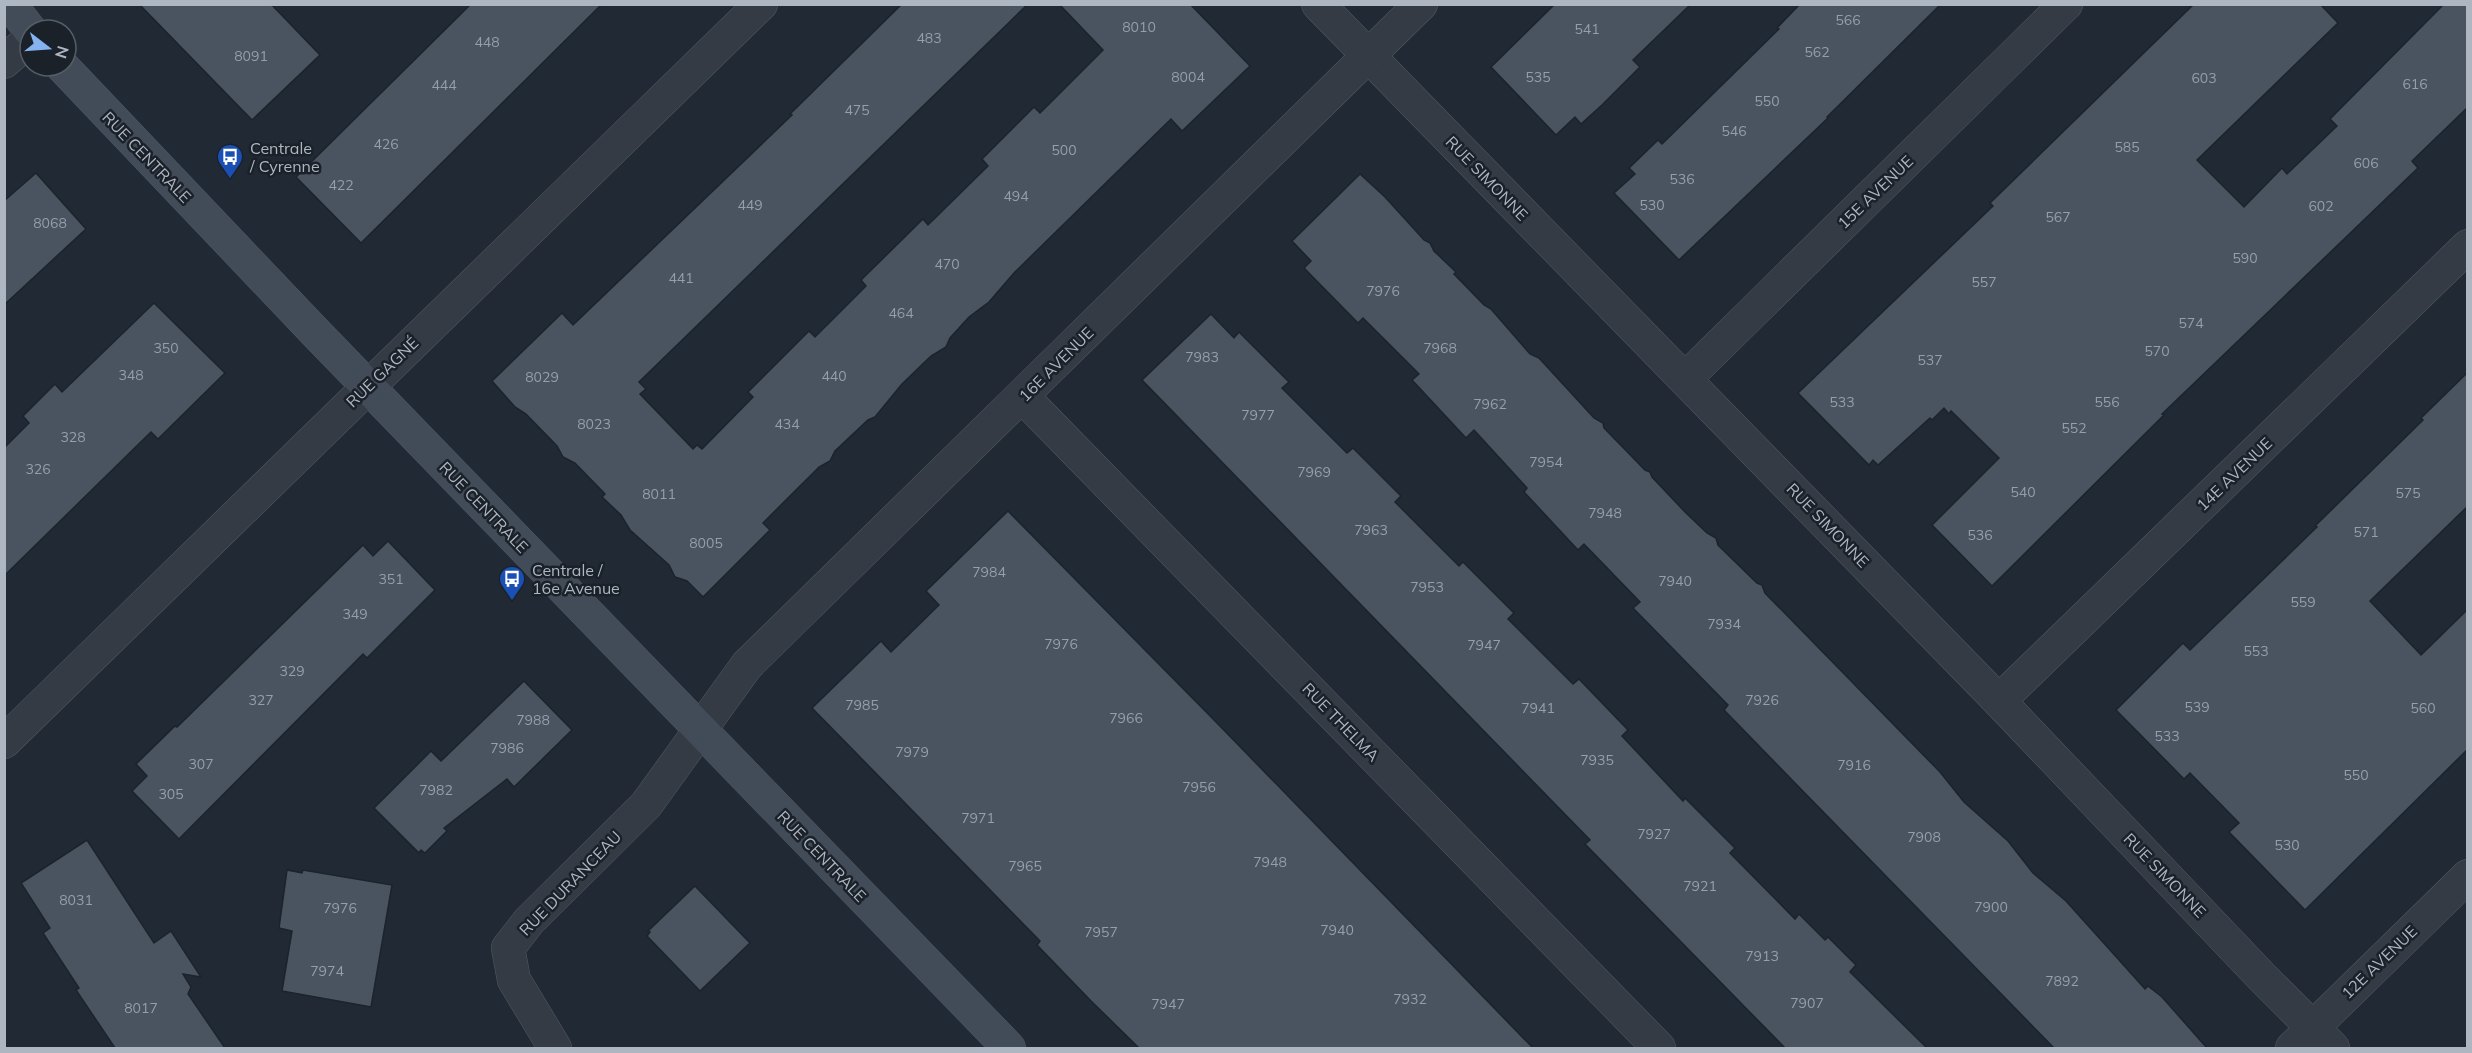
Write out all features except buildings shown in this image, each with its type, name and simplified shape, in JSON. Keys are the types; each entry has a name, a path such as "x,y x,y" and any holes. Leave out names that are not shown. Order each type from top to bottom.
{"street":[{"path":"10,4 21,18"},
{"name":"RUE GAGNÉ","path":"4,742 761,4"},
{"name":"RUE SIMONNE","path":"1318,4 1999,701 2312,1042"},
{"name":"16E AVENUE","path":"699,730 747,665 1023,397 1421,4"},
{"name":"15E AVENUE","path":"1685,379 2066,4"},
{"path":"4,62 18,50"},
{"name":"RUE CENTRALE","path":"73,78 699,730 1009,1048"},
{"name":"14E AVENUE","path":"1999,701 2468,246"},
{"name":"RUE THELMA","path":"1023,397 1659,1048"},
{"name":"RUE DURANCEAU","path":"555,1048 514,980 508,948 529,921 646,805 699,730"},
{"name":"12E AVENUE","path":"2312,1042 2468,876"}],"place":[{"name":"Centrale / Cyrenne","path":"230,180"},
{"name":"Centrale / 16e Avenue","path":"512,602"}]}
